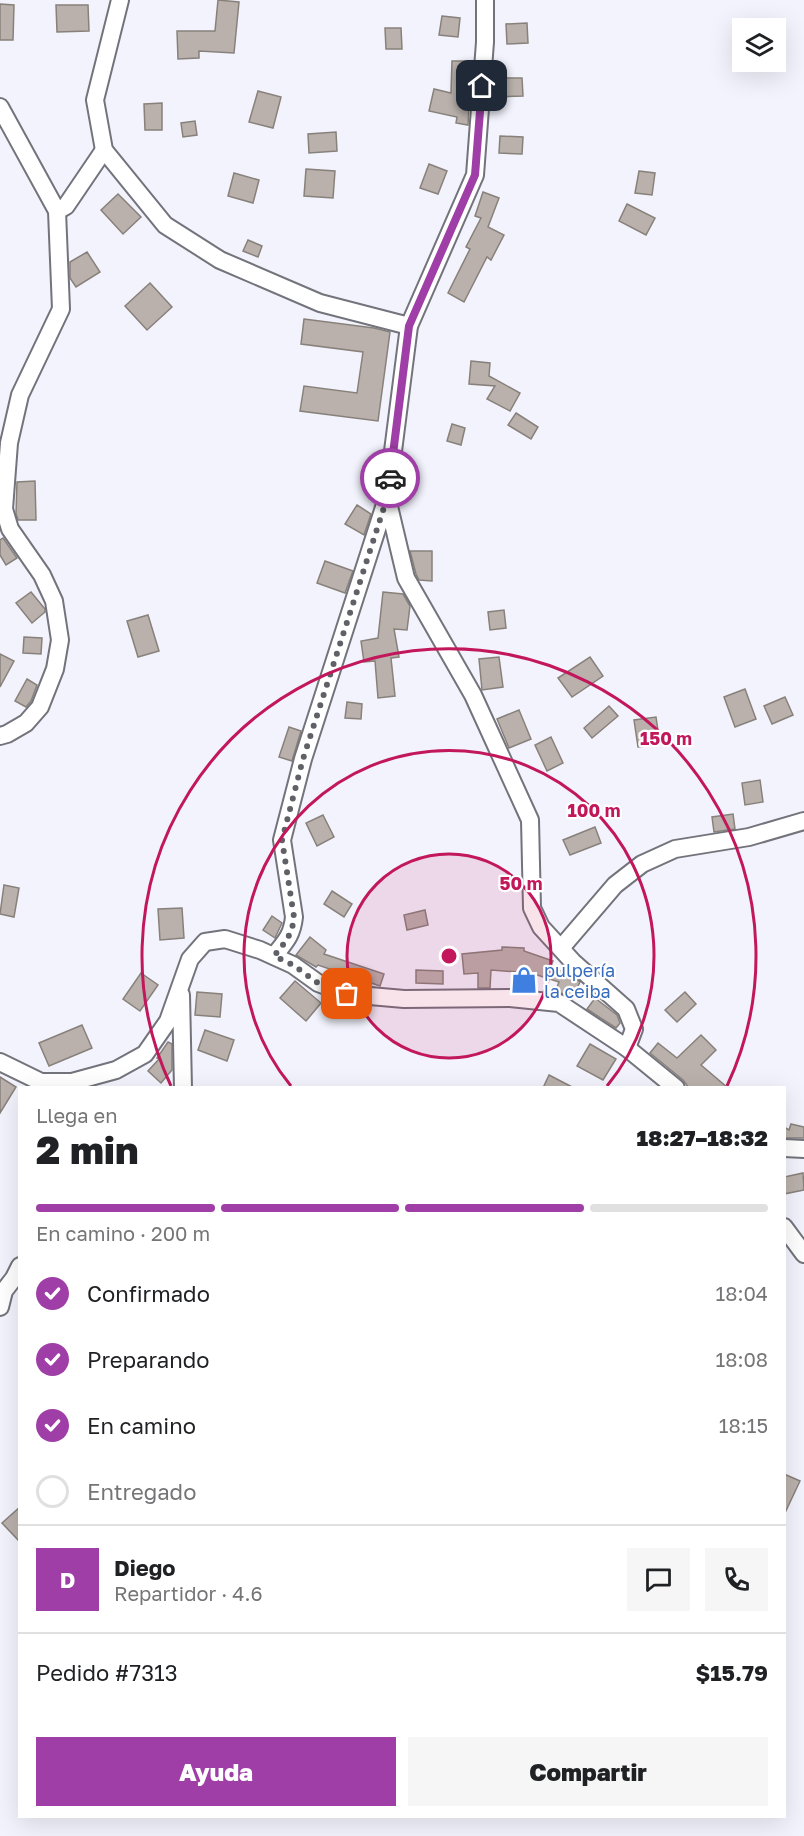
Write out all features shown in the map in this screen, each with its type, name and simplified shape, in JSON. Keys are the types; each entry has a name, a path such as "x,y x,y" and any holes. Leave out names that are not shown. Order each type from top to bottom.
{"street":[{"path":"120,0 95,100 104,150 165,225 220,260 320,303 409,326"},
{"path":"274,956 288,938 294,917 282,840 306,747 387,498 409,326 475,175 485,42 485,0"},
{"path":"0,107 57,211 61,309 20,395 9,443 4,509 10,529 42,575 54,601 60,640 56,669 40,707 26,723 0,736"},
{"path":"57,211 66,206 104,150"},
{"path":"387,498 406,578 473,695 530,820 532,908 541,927 626,1009 634,1029 627,1048"},
{"path":"561,948 615,885 642,864 675,849 749,837 804,821"},
{"path":"0,1062 41,1082 72,1082 116,1070 145,1054 168,1021 190,959 205,942 225,939 274,956 293,965 318,983 347,994 404,999 510,998 559,1004 627,1048 674,1086"},
{"path":"181,984 183,1086"},
{"path":"786,1148 804,1149"},
{"path":"786,1230 804,1254"},
{"path":"0,1307 4,1291 18,1270"}],"building":[{"path":"218,0 239,2 234,53 199,51 199,58 178,59 177,31 215,31"},
{"path":"0,4 14,5 13,40 0,40"},
{"path":"56,5 88,5 89,31 57,32"},
{"path":"442,16 460,18 458,37 439,35"},
{"path":"527,23 528,43 507,44 506,24"},
{"path":"385,28 401,28 402,49 386,49"},
{"path":"452,61 471,61 468,125 456,123 457,117 429,111 434,89 451,93"},
{"path":"496,78 522,78 523,96 497,97"},
{"path":"258,91 281,97 273,128 249,122"},
{"path":"162,103 162,130 145,130 144,104"},
{"path":"195,121 197,135 183,137 181,123"},
{"path":"336,132 337,151 309,153 308,134"},
{"path":"500,136 523,137 522,154 499,153"},
{"path":"429,164 447,171 438,194 420,188"},
{"path":"306,169 335,171 333,198 304,196"},
{"path":"639,171 655,173 652,195 635,193"},
{"path":"234,173 259,180 253,203 228,196"},
{"path":"483,192 499,198 488,227 504,235 491,260 487,257 464,302 448,293 470,249 466,247 481,218 475,216"},
{"path":"118,194 141,217 123,234 101,210"},
{"path":"627,204 655,218 646,235 619,221"},
{"path":"248,240 262,246 258,257 243,251"},
{"path":"87,252 100,272 76,287 70,278 70,262"},
{"path":"150,283 172,307 147,330 125,306"},
{"path":"304,319 390,332 378,421 300,411 304,386 357,393 363,352 301,344"},
{"path":"471,361 490,363 489,376 520,393 510,411 487,399 495,386 469,384"},
{"path":"516,413 538,427 531,439 508,425"},
{"path":"452,424 465,428 461,445 447,441"},
{"path":"35,481 36,520 18,520 16,514 17,482"},
{"path":"357,505 371,514 364,535 345,524"},
{"path":"3,538 17,558 6,565 0,555 0,540"},
{"path":"410,551 432,551 432,581 419,580"},
{"path":"325,561 353,571 345,593 317,583"},
{"path":"31,592 45,609 45,612 32,623 16,603"},
{"path":"383,592 403,594 410,606 407,630 394,629 399,657 391,658 395,696 378,698 375,661 364,662 361,641 378,638"},
{"path":"504,610 506,628 490,630 488,612"},
{"path":"148,615 159,651 138,657 127,621"},
{"path":"24,637 42,638 41,654 23,653"},
{"path":"0,654 14,661 0,687"},
{"path":"499,657 503,687 482,690 479,659"},
{"path":"590,657 603,676 572,697 558,678"},
{"path":"27,679 37,685 26,707 15,701"},
{"path":"745,689 756,719 735,727 724,697"},
{"path":"785,697 793,715 772,724 764,706"},
{"path":"347,702 362,704 361,719 345,718"},
{"path":"609,706 618,716 592,738 584,728"},
{"path":"519,710 531,739 509,748 497,719"},
{"path":"656,717 660,744 638,747 634,720"},
{"path":"289,727 301,731 292,761 279,757"},
{"path":"551,737 563,763 547,771 535,745"},
{"path":"760,780 763,802 745,805 742,783"},
{"path":"733,814 735,829 714,832 712,817"},
{"path":"323,815 334,837 317,846 306,823"},
{"path":"595,827 601,843 570,855 563,840"},
{"path":"4,885 19,888 14,917 0,914"},
{"path":"332,891 352,904 344,917 324,904"},
{"path":"182,908 184,938 160,940 158,909"},
{"path":"425,910 428,925 407,930 404,915"},
{"path":"272,916 282,923 275,938 263,930"},
{"path":"310,937 326,950 324,954 384,974 380,986 318,965 316,967 296,955"},
{"path":"502,947 524,948 524,951 553,961 551,966 580,982 572,999 555,992 559,982 531,973 491,970 490,988 478,988 478,973 464,974 462,954 502,950"},
{"path":"416,970 443,971 443,984 416,983"},
{"path":"141,973 158,985 140,1011 123,999"},
{"path":"295,981 321,1003 306,1021 280,998"},
{"path":"197,992 222,994 220,1017 195,1015"},
{"path":"685,992 696,1004 677,1022 665,1010"},
{"path":"595,998 617,1015 620,1023 616,1028 587,1009"},
{"path":"82,1025 92,1048 49,1066 39,1043"},
{"path":"205,1030 234,1040 227,1061 198,1050"},
{"path":"701,1035 716,1050 701,1065 726,1086 688,1086 650,1053 658,1043 677,1058"},
{"path":"168,1042 172,1044 172,1070 161,1083 148,1071 159,1059 157,1058"},
{"path":"590,1044 616,1059 603,1080 577,1066"},
{"path":"549,1075 570,1086 544,1086"},
{"path":"0,1077 16,1087 0,1113"},
{"path":"791,1124 804,1127 804,1138 786,1138 786,1128 789,1130"},
{"path":"803,1173 804,1190 786,1194 786,1177"},
{"path":"786,1475 800,1481 786,1511"},
{"path":"18,1509 18,1540 2,1523"}],"way so far":[{"path":"347,994 318,983 293,965 274,956 288,938 294,917 282,840 303,759 387,498 390,478"}],"place":[{"name":"pulpería la ceiba","path":"524,980"}],"route":[{"path":"390,478 409,326 475,175 482,86"}]}
